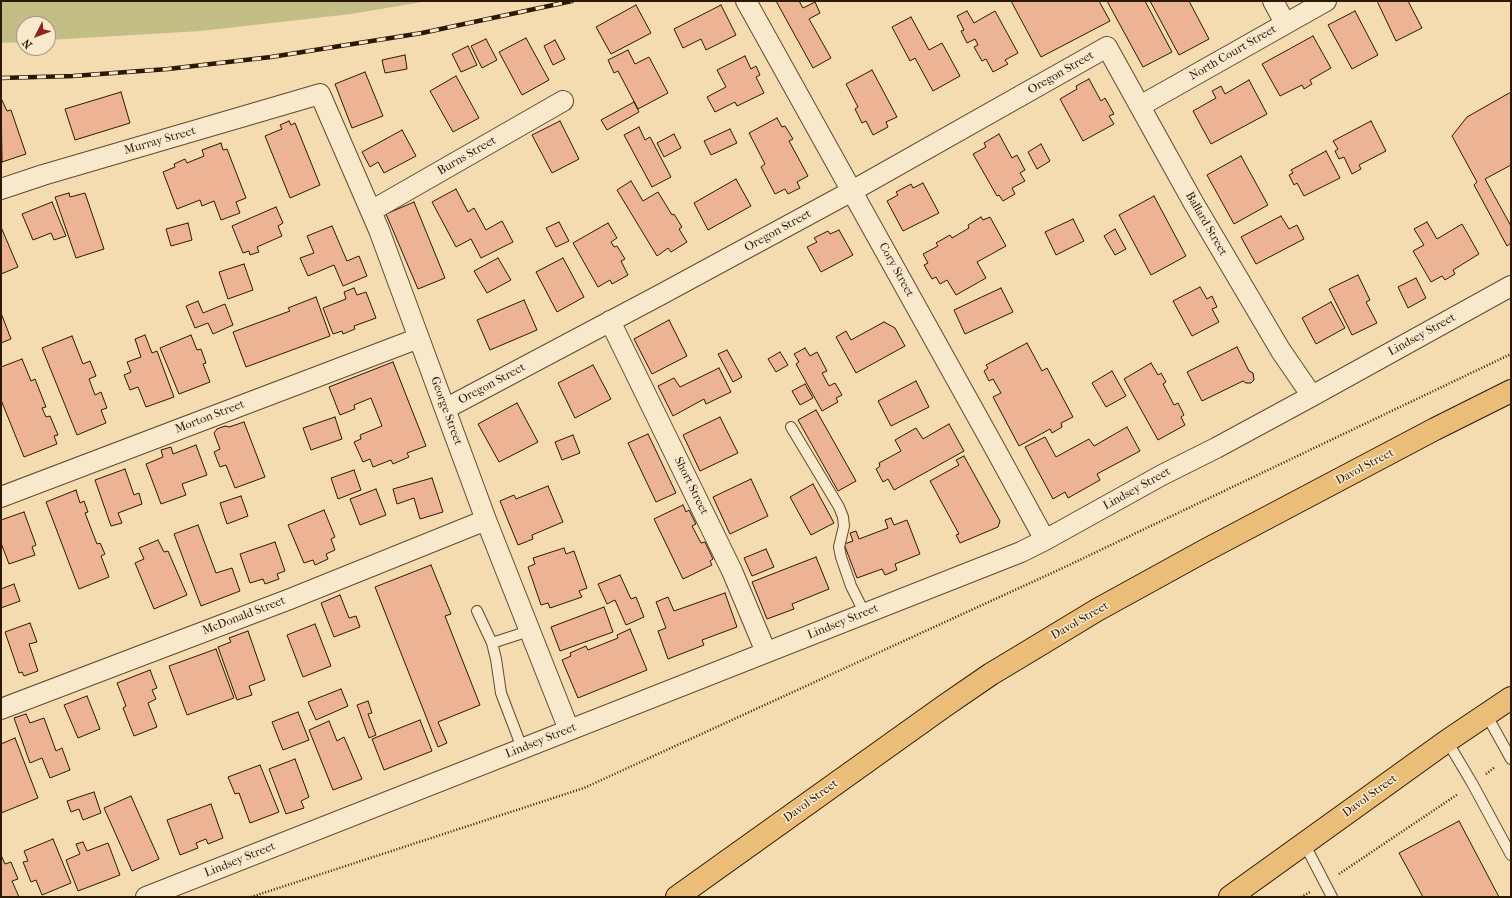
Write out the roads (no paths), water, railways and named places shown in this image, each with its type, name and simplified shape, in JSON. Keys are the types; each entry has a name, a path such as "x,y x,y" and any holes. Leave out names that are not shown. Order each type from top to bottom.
{"highway":[{"name":"Davol Street","path":"677,897 991,674 1098,610 1206,550 1435,429 1511,391"},
{"name":"Davol Street","path":"1239,894 1304,843 1446,741 1511,698"}],"street":[{"name":"Cory Street","path":"746,1 994,445 1044,540"},
{"path":"1273,1 1285,23"},
{"name":"North Court Street","path":"1140,106 1326,1"},
{"name":"Oregon Street","path":"445,409 610,322 852,191 1107,46"},
{"name":"Ballard Street","path":"1107,46 1193,202 1281,351 1312,396"},
{"name":"Murray Street","path":"1,189 320,94"},
{"name":"George Street","path":"320,94 371,211 486,520 569,730"},
{"name":"Burns Street","path":"371,211 563,101"},
{"name":"Lindsey Street","path":"146,897 1021,552 1162,475 1216,448 1312,396 1511,286"},
{"name":"Short Street","path":"610,322 723,551 766,652"},
{"name":"Morton Street","path":"1,496 419,338"},
{"name":"McDonald Street","path":"1,709 290,598 486,520"}],"lane":[{"path":"791,427 843,517 844,526 839,547 841,557 851,586 865,614"},
{"path":"477,611 492,643 501,694 522,748"},
{"path":"492,643 530,631"},
{"path":"1486,714 1510,758"},
{"path":"1446,741 1472,783 1511,855"},
{"path":"1304,843 1332,897"}],"railway":[{"path":"1,78 73,76 168,69 271,57 422,33 572,1"}]}
